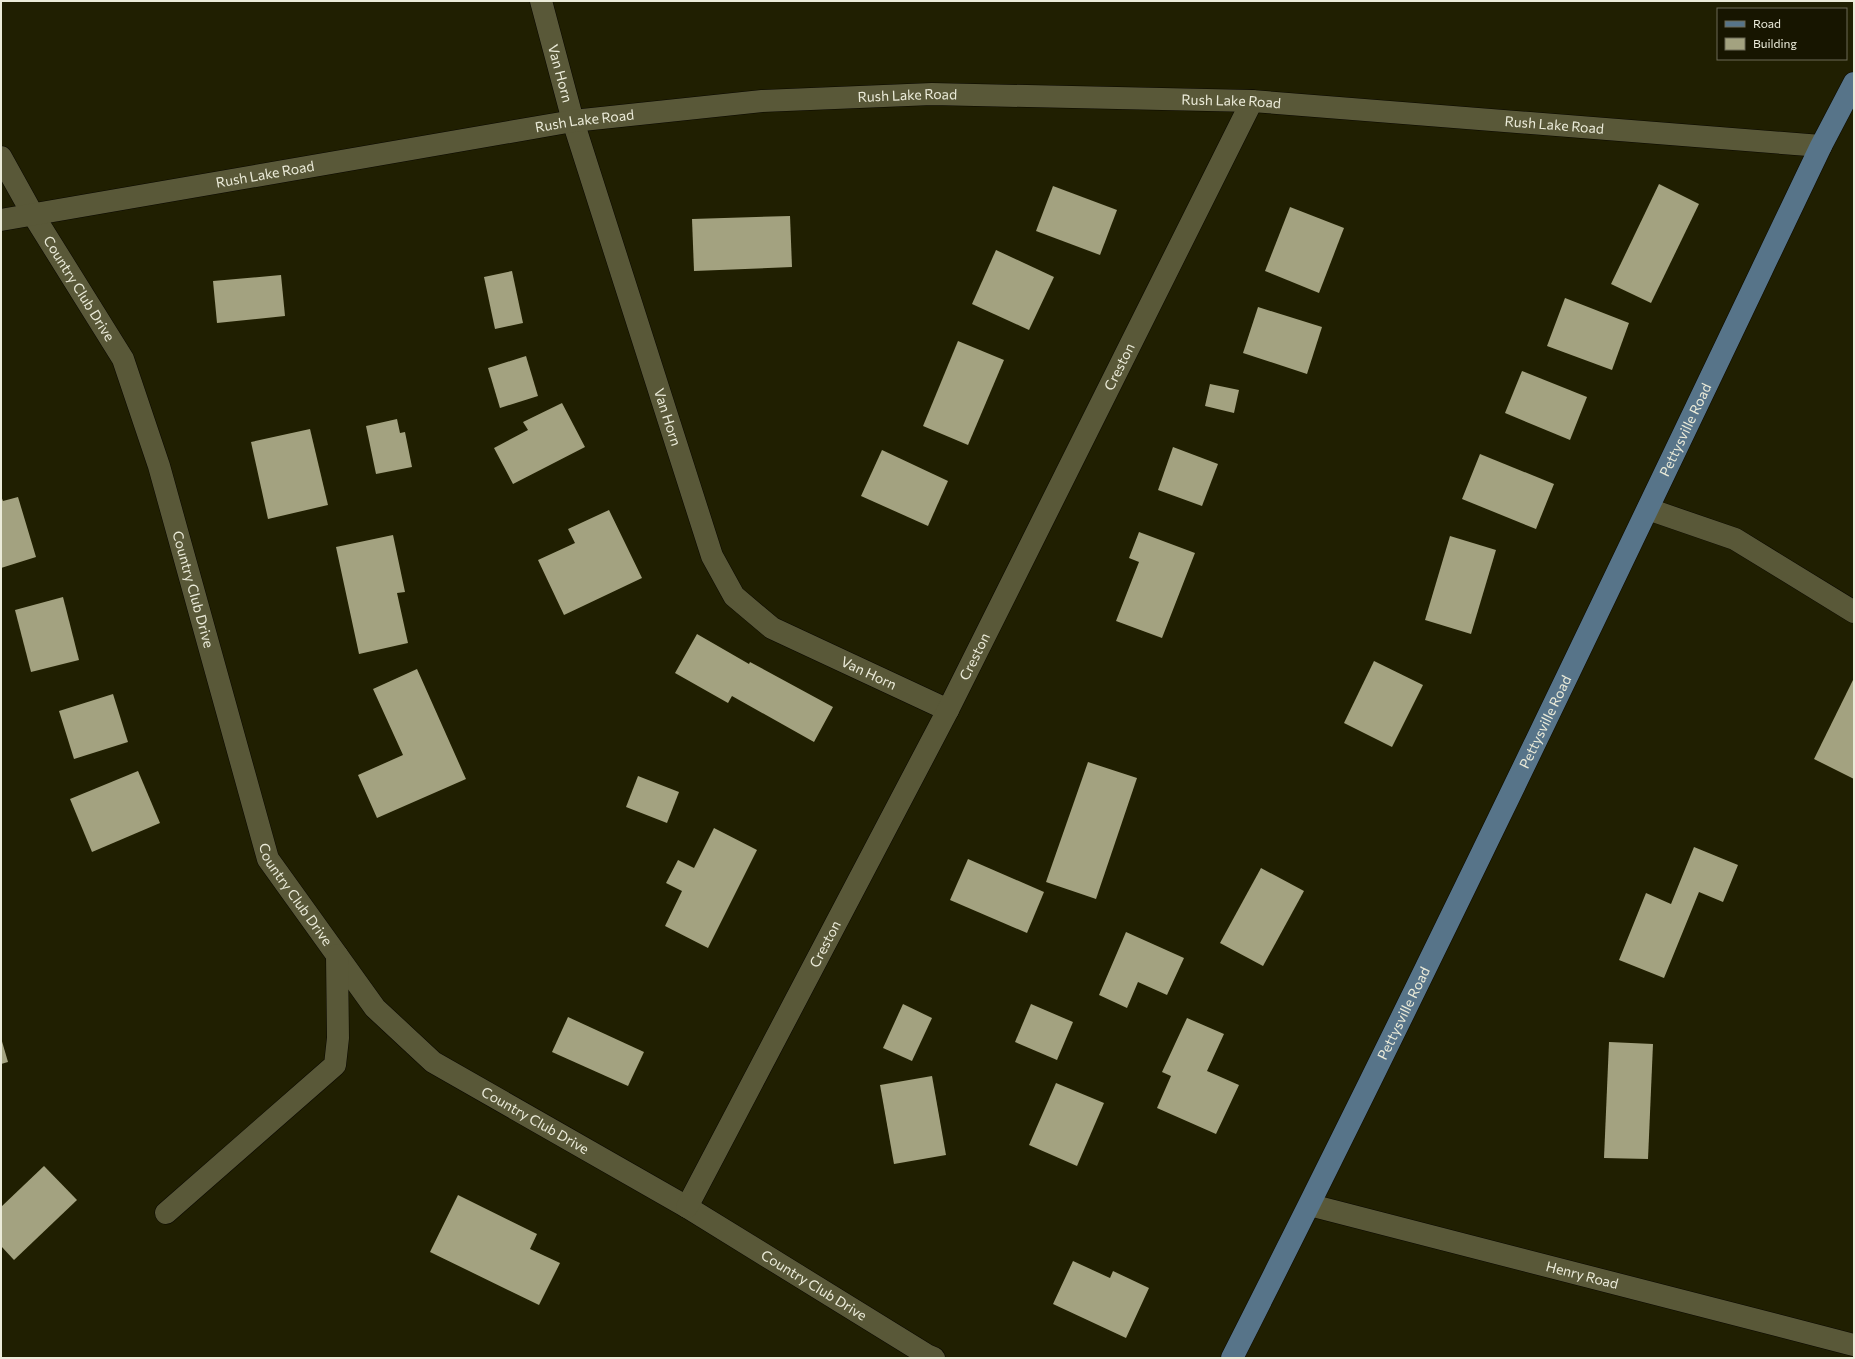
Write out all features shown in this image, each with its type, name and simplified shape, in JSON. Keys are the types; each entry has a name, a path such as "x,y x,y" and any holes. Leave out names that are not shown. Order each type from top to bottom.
{"main road":[{"name":"Pettysville Road","path":"1232,1358 1310,1205 1490,839 1821,146 1854,83"}],"street":[{"name":"Van Horn","path":"541,1 573,121 712,556 734,596 772,628 948,710"},
{"name":"Rush Lake Road","path":"1,220 32,213 573,121 762,101 932,94 1252,101 1821,146"},
{"name":"Creston","path":"687,1207 948,710 1252,101"},
{"name":"Country Club Drive","path":"1,157 32,213 123,358 159,466 268,859 375,1008 433,1062 687,1207 934,1358"},
{"path":"1648,509 1735,539 1854,612"},
{"path":"166,1213 335,1065 338,1038 337,955"},
{"name":"Henry Road","path":"1310,1205 1854,1345"}],"building":[{"path":"1659,184 1699,204 1651,303 1611,284"},
{"path":"1053,186 1117,210 1100,255 1036,231"},
{"path":"1290,207 1344,228 1319,293 1265,271"},
{"path":"790,216 792,267 694,271 692,219"},
{"path":"996,250 1054,277 1029,330 972,304"},
{"path":"512,271 523,323 495,329 484,277"},
{"path":"281,275 285,316 217,323 213,281"},
{"path":"1565,298 1629,323 1612,370 1547,346"},
{"path":"1258,307 1322,327 1307,374 1243,353"},
{"path":"958,341 1004,360 968,445 923,426"},
{"path":"526,356 538,396 500,408 488,368"},
{"path":"1522,371 1587,397 1570,440 1505,413"},
{"path":"1210,384 1239,390 1234,413 1205,406"},
{"path":"562,403 585,447 513,484 494,448 528,430 523,422"},
{"path":"397,419 400,433 405,432 412,467 376,474 366,426"},
{"path":"310,429 328,505 268,519 251,442"},
{"path":"1173,447 1218,464 1202,506 1158,490"},
{"path":"882,450 948,481 928,526 861,496"},
{"path":"1480,454 1554,484 1536,529 1462,499"},
{"path":"1,496 3,501 18,497 36,557 1,568"},
{"path":"609,510 642,578 564,615 538,560 575,543 568,529"},
{"path":"1139,532 1195,553 1162,638 1116,621 1139,562 1129,558"},
{"path":"393,535 405,592 397,593 408,643 359,654 336,547"},
{"path":"1450,536 1496,550 1471,634 1425,620"},
{"path":"63,597 79,660 31,672 15,610"},
{"path":"697,634 749,664 750,662 833,707 814,742 732,696 728,703 675,673"},
{"path":"1374,661 1423,685 1392,747 1344,723"},
{"path":"417,669 466,779 377,818 358,775 403,755 373,689"},
{"path":"1853,680 1854,681 1854,779 1814,759"},
{"path":"113,694 128,742 74,759 59,711"},
{"path":"1088,762 1137,778 1096,899 1046,882"},
{"path":"138,771 160,823 92,852 70,799"},
{"path":"638,776 679,792 667,823 626,807"},
{"path":"714,828 757,850 708,948 665,926 682,891 666,883 678,860 694,868"},
{"path":"1694,847 1738,865 1723,902 1699,892 1664,978 1619,960 1646,893 1671,904"},
{"path":"968,859 1044,892 1027,933 950,900"},
{"path":"1261,868 1304,891 1263,966 1220,943"},
{"path":"1126,932 1184,958 1167,995 1138,982 1127,1008 1099,995"},
{"path":"903,1004 932,1018 912,1061 883,1048"},
{"path":"1031,1004 1073,1022 1057,1060 1015,1042"},
{"path":"568,1017 644,1052 628,1086 552,1052"},
{"path":"1187,1018 1224,1034 1207,1071 1239,1085 1216,1134 1157,1108 1171,1076 1162,1072"},
{"path":"1,1038 8,1062 1,1064"},
{"path":"1609,1042 1653,1044 1648,1159 1604,1158"},
{"path":"932,1076 946,1155 894,1164 880,1085"},
{"path":"1056,1083 1104,1103 1077,1166 1029,1145"},
{"path":"44,1166 77,1200 14,1260 1,1246 1,1207"},
{"path":"458,1195 537,1234 530,1249 560,1263 539,1305 430,1252"},
{"path":"1073,1261 1110,1278 1113,1271 1149,1288 1126,1338 1053,1304"}]}
